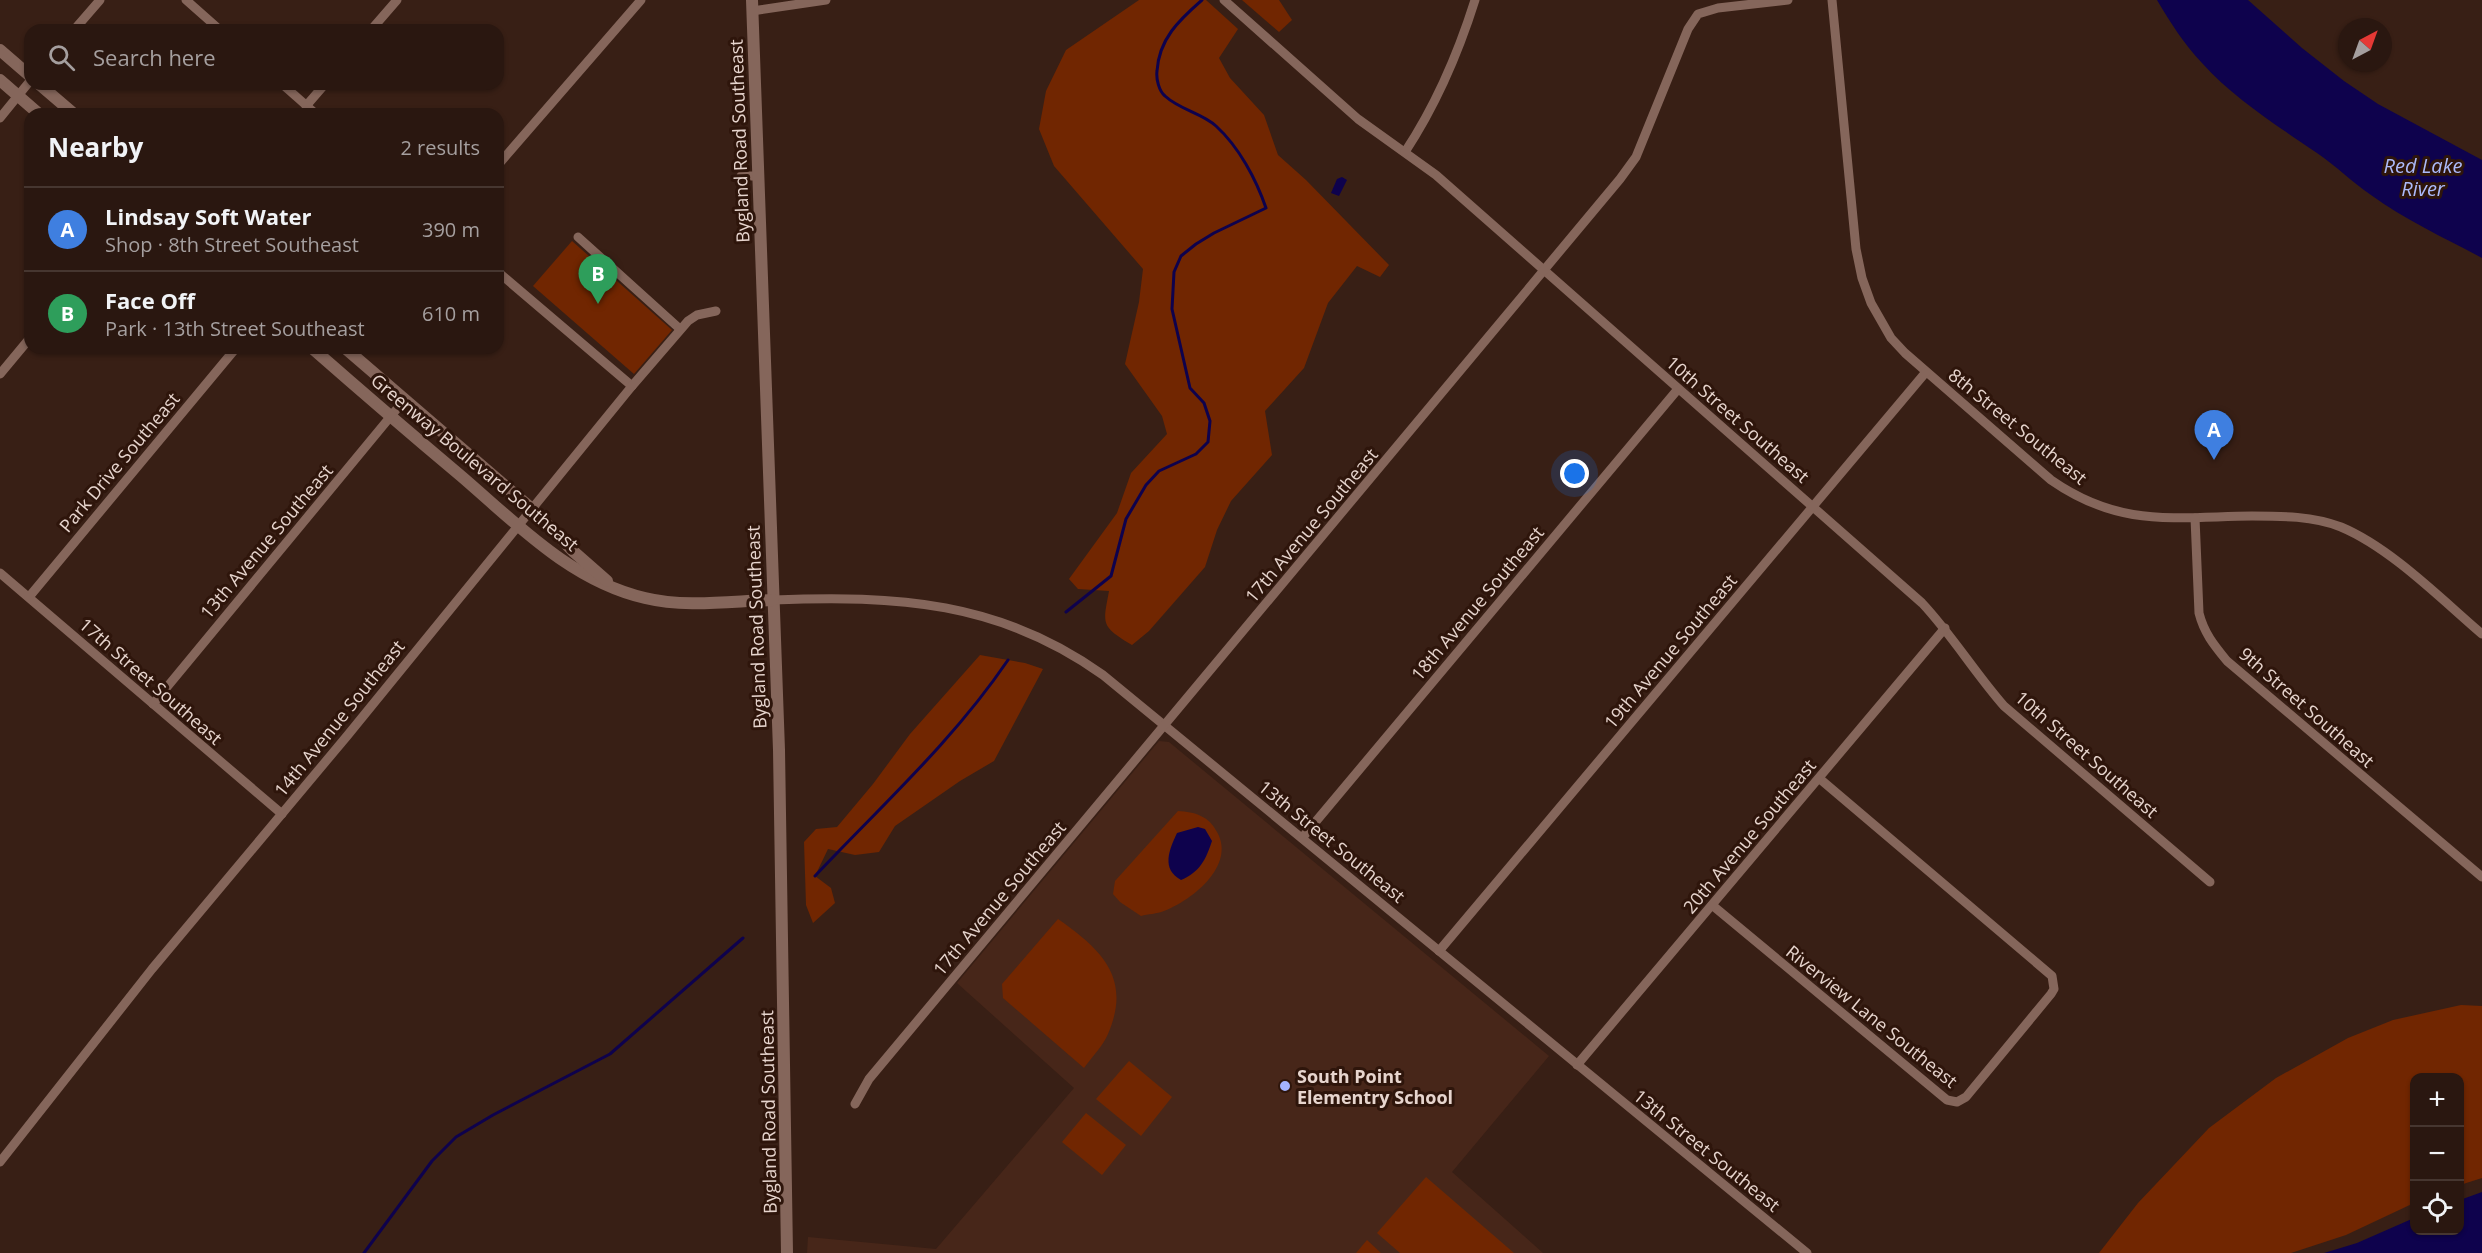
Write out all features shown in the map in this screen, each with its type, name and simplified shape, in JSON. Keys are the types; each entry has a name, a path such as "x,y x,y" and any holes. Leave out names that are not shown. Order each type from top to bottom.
{"street":[{"path":"79,24 100,0"},
{"path":"186,0 213,24"},
{"path":"376,24 397,0"},
{"path":"504,158 641,0"},
{"path":"752,6 826,0"},
{"name":"10th Street Southeast","path":"1224,0 1358,119 1436,175 1922,603 1945,628 1987,687 2004,706 2210,882"},
{"path":"1405,152 1458,52 1475,0"},
{"name":"17th Avenue Southeast","path":"855,1104 861,1090 876,1070 1620,179 1636,157 1688,29 1698,14 1718,8 1788,0"},
{"name":"8th Street Southeast","path":"1832,0 1851,207 1862,278 1871,303 1891,338 1926,372 2051,480 2093,505 2138,516 2195,518 2290,516 2340,527 2368,541 2394,560 2482,634"},
{"name":"Bygland Road Southeast","path":"752,6 783,898 787,1253"},
{"path":"0,50 24,71"},
{"path":"0,80 32,108"},
{"path":"0,118 24,88"},
{"path":"46,90 67,108"},
{"path":"289,90 308,108"},
{"path":"306,106 320,90"},
{"path":"741,176 758,176"},
{"path":"578,237 680,329"},
{"path":"504,277 632,386"},
{"name":"14th Avenue Southeast","path":"0,1162 152,969 282,814 632,386 680,329 698,315 716,311"},
{"path":"0,374 24,345"},
{"name":"Park Drive Southeast","path":"29,597 231,354"},
{"name":"Greenway Boulevard Southeast","path":"319,354 517,525 587,577 623,592 667,602 773,600"},
{"name":"Greenway Boulevard Southeast","path":"352,354 532,508 582,560 623,592"},
{"name":"19th Avenue Southeast","path":"1439,951 1926,372"},
{"name":"18th Avenue Southeast","path":"1302,838 1678,389"},
{"name":"13th Avenue Southeast","path":"153,704 405,399"},
{"name":"9th Street Southeast","path":"2195,518 2199,613 2210,641 2227,661 2482,877"},
{"name":"17th Street Southeast","path":"0,573 282,814"},
{"name":"13th Street Southeast","path":"773,600 889,600 947,606 995,619 1032,633 1081,659 1807,1253"},
{"name":"20th Avenue Southeast","path":"1577,1065 1945,628"},
{"name":"Riverview Lane Southeast","path":"1712,905 1947,1100 1957,1102 1966,1097 2051,994 2054,989 2052,976 1820,778"}],"shaded area":[{"path":"1139,0 1206,0 1238,29 1219,58 1230,78 1264,115 1278,155 1306,180 1389,265 1380,277 1357,266 1328,303 1304,368 1265,411 1272,455 1231,501 1217,530 1205,567 1149,631 1132,645 1114,633 1106,623 1109,591 1078,589 1069,579 1117,513 1131,473 1167,434 1162,416 1125,364 1139,302 1143,269 1054,166 1039,129 1046,91 1066,50"},
{"path":"1242,0 1279,0 1292,20 1279,32"},
{"path":"572,241 672,330 634,374 533,286"},
{"path":"980,655 1025,663 1043,669 994,761 960,781 895,826 879,852 855,855 828,849 815,876 831,888 835,903 813,923 806,905 804,842 816,829 837,827 910,734"},
{"path":"1159,741 1169,742 1549,1056 1452,1172 1543,1253 807,1253 808,1237 936,1249 1074,1088 957,983"},
{"path":"1178,811 1196,814 1210,822 1221,844 1221,857 1208,880 1187,899 1164,911 1141,916 1120,902 1113,894 1115,881"},
{"path":"1058,919 1088,942 1099,954 1109,967 1114,981 1115,1014 1108,1034 1084,1068 1003,998 1002,984"},
{"path":"2461,1005 2482,1006 2482,1178 2464,1184 2464,1073 2410,1073 2410,1205 2346,1235 2291,1253 2099,1253 2138,1203 2209,1128 2276,1078 2348,1038 2393,1020"},
{"path":"1129,1061 1172,1097 1141,1136 1096,1099"},
{"path":"1086,1113 1126,1145 1102,1175 1062,1142"},
{"path":"1426,1177 1514,1253 1400,1253 1377,1233"},
{"path":"1367,1240 1381,1253 1356,1253"}],"water":[{"name":"Red Lake River","path":"2157,0 2248,0 2302,48 2344,81 2378,104 2482,160 2482,258 2411,221 2384,204 2242,100 2195,56"},
{"path":"1342,177 1347,180 1339,196 1331,193 1337,179"},
{"path":"1198,827 1205,829 1212,841 1201,864 1188,877 1181,880 1171,870 1169,852 1177,833"},
{"path":"2482,1192 2482,1253 2324,1253 2357,1243 2410,1220 2410,1235 2464,1235 2464,1199"}],"waterway":[{"path":"1066,612 1111,576 1126,519 1146,485 1159,471 1196,454 1208,442 1210,421 1204,403 1190,388 1172,309 1174,272 1181,256 1214,233 1266,208 1246,164 1224,134 1204,118 1171,101 1158,85 1159,60 1166,40 1178,23 1202,0"},
{"path":"815,876 940,745 987,690 1008,660"},
{"path":"364,1253 432,1161 456,1137 493,1115 610,1054 743,938"}],"place":[{"name":"Face Off","path":"598,304"},
{"name":"Lindsay Soft Water","path":"2214,460"},
{"name":"South Point Elementry School","path":"1285,1086"}]}
